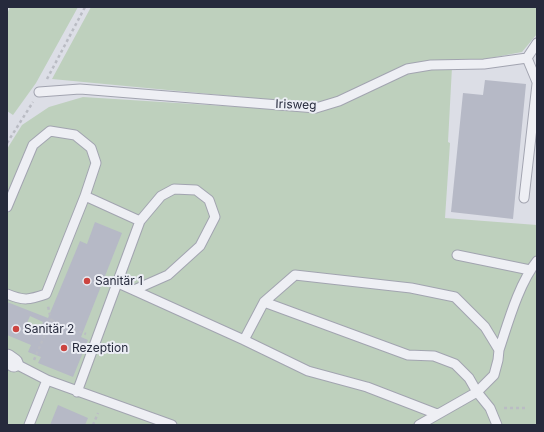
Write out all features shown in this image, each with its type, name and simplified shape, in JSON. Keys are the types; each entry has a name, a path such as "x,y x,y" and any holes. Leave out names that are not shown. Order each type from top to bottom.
{"lane":[{"path":"524,198 537,83 527,58 537,43"},
{"name":"Irisweg","path":"39,92 80,89 316,108 339,101 407,69 431,65 484,64 527,58"},
{"path":"7,207 33,145 50,131 75,135 91,148 96,164 85,196 46,294 32,299 19,299 7,294"},
{"path":"77,392 140,221 161,196 174,189 196,190 209,200 214,217 200,246 168,275 134,290"},
{"path":"85,196 140,221"},
{"path":"457,254 530,270"},
{"path":"419,425 477,392 494,375 499,350 510,316 530,270 537,261"},
{"path":"244,340 264,302 296,276 411,288 455,297 485,327 499,350"},
{"path":"118,283 244,340 308,371 367,387 437,414"},
{"path":"264,302 408,355 434,356 455,364 469,378 477,392 490,408 497,425"},
{"path":"11,360 47,380 172,425"},
{"path":"29,425 47,380"}],"path":[{"path":"7,143 39,92 85,7"},
{"path":"29,371 51,320 46,294"},
{"path":"51,320 97,338"},
{"path":"490,408 526,408"}],"green space":[{"path":"10,7 78,7 36,83 13,115 7,111 7,14"},
{"path":"91,7 537,7 537,34 522,52 485,59 430,62 338,98 315,104 52,79"},
{"path":"452,67 448,142 450,143 445,218 537,225 537,425 7,425 7,149 22,125 49,107 83,97 304,111 407,72"}],"building":[{"path":"485,80 526,84 513,219 451,212 463,93 483,95"},
{"path":"95,222 122,233 81,337 88,340 73,377 38,363 41,357 28,352 31,345 7,335 7,302 48,318 80,241 87,244","holes":["30,316 43,322 40,329 27,323"]},
{"path":"58,405 88,418 85,425 50,425"}],"place":[{"name":"Sanitär 1","path":"87,281"},
{"name":"Sanitär 2","path":"16,329"},
{"name":"Rezeption","path":"64,348"}]}
